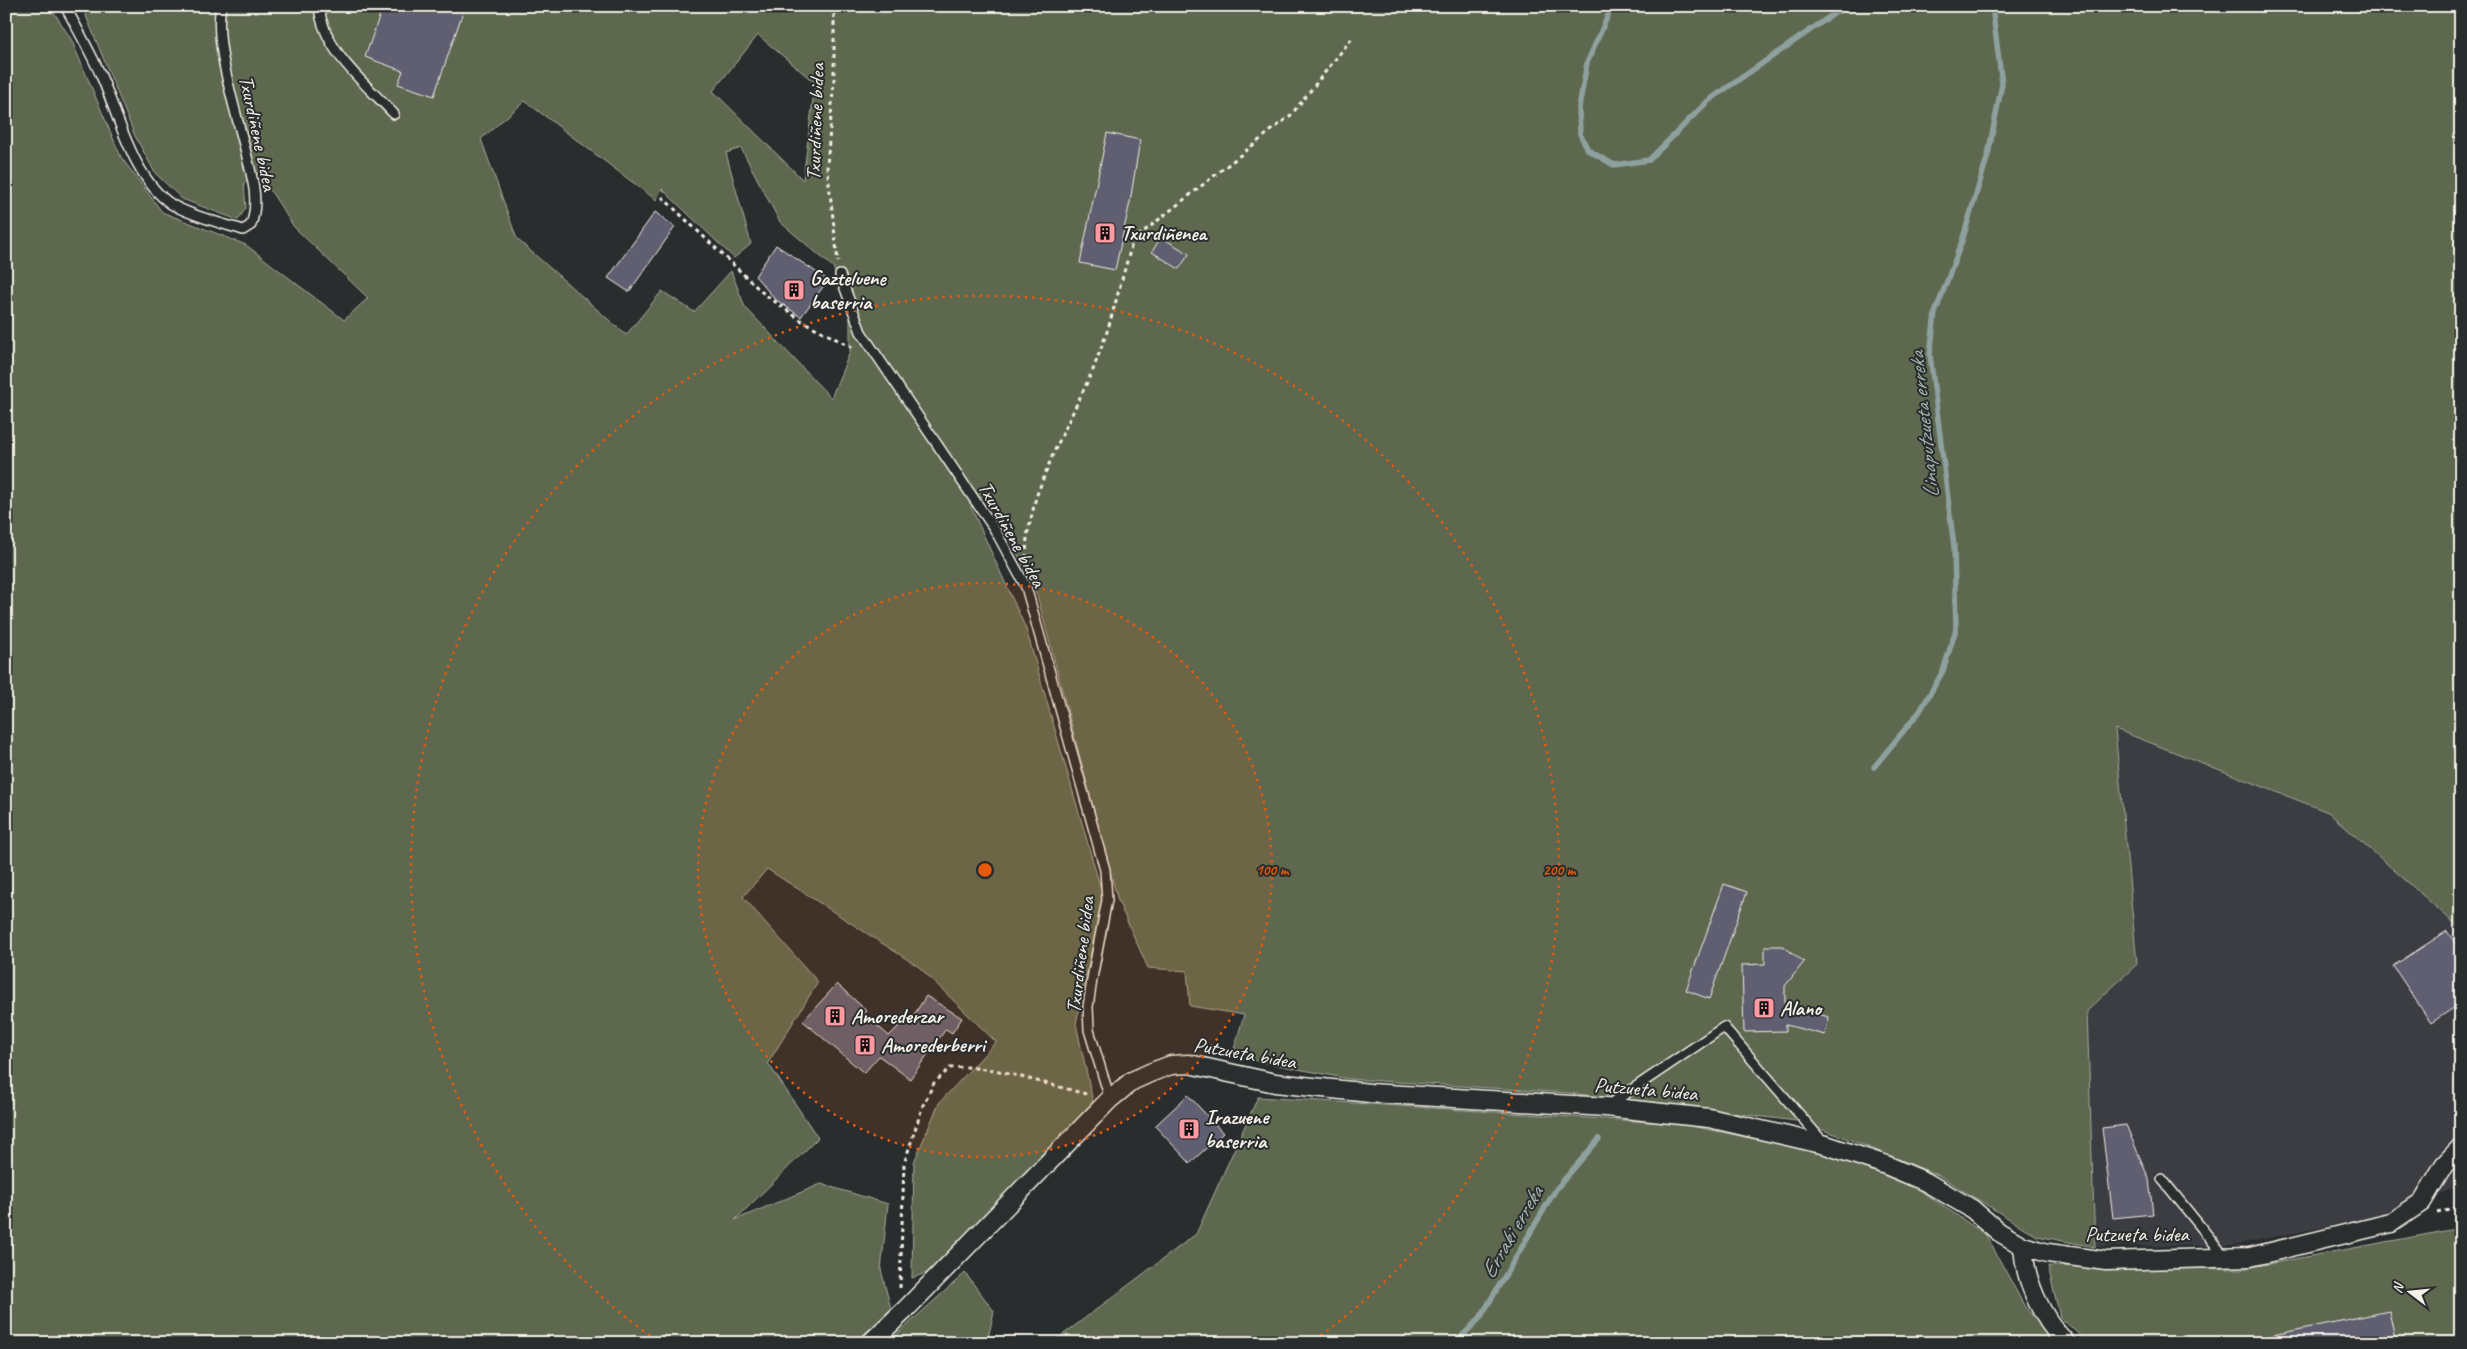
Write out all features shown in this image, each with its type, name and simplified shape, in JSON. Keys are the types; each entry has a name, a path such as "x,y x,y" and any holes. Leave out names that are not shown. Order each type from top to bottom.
{"street":[{"name":"Putzueta bidea","path":"870,1343 905,1310 1110,1099 1132,1081 1171,1065 1189,1064 1284,1084 1370,1093 1606,1107 1709,1118 1826,1145 1886,1165 1926,1182 1972,1209 1999,1232 2023,1246 2048,1253 2106,1261 2250,1257 2391,1223 2422,1202 2444,1165 2461,1146"},
{"path":"2023,1246 2024,1268 2038,1304 2053,1330 2066,1343"}],"lane":[{"name":"Txurdiñene bidea","path":"65,6 89,49 131,150 148,182 172,204 221,224 243,230 251,225 256,211 254,185 220,42 221,6"},
{"path":"319,6 320,18 334,50 394,114"},
{"name":"Txurdiñene bidea","path":"840,275 861,332 990,522 1026,586 1105,870 1107,900 1088,1007 1089,1030 1110,1099"},
{"path":"1606,1107 1724,1027 1826,1145"},
{"path":"2162,1179 2225,1258"}],"path":[{"name":"Txurdiñene bidea","path":"834,6 834,79 827,166 840,275"},
{"path":"1026,586 1027,536 1036,497 1053,454 1093,370 1108,329 1132,240 1291,115 1353,37"},
{"path":"662,197 762,294 802,321 857,350"},
{"path":"905,1310 900,1286 904,1164 923,1105 934,1083 950,1068 966,1067 995,1070 1066,1091 1110,1099"}],"shaded area":[{"path":"2114,729 2328,812 2461,929 2460,1186 2384,1215 2233,1245 2095,1247 2087,1011 2137,964"}],"green space":[{"path":"6,6 50,6 71,39 121,157 162,212 246,245 344,320 368,298 294,227 259,173 244,184 246,208 238,220 182,199 155,173 135,136 82,6 2461,6 2461,929 2328,812 2115,729 2137,964 2087,1011 2095,1247 2037,1236 1938,1175 1838,1135 1796,1121 1570,1093 1349,1079 1232,1056 1244,1015 1190,1006 1187,971 1148,968 1118,901 1037,595 988,491 971,507 1026,629 1103,896 1076,1024 1093,1102 937,1269 912,1278 914,1162 939,1103 996,1042 919,967 767,869 743,897 818,982 768,1063 818,1138 735,1220 821,1184 888,1204 881,1270 891,1309 855,1343 6,1343","holes":["758,35 815,83 803,180 713,91","525,101 656,200 662,189 734,258 751,244 726,153 741,148 780,222 833,267 850,314 850,352 831,398 745,307 731,271 694,312 662,291 626,335 517,239 481,139"]},
{"path":"1258,1097 1682,1124 1833,1155 1918,1189 1986,1235 2025,1307 2056,1343 1052,1343 1196,1234"},
{"path":"2461,1228 2461,1343 2088,1343 2060,1317 2048,1266 2241,1269"},
{"path":"965,1273 994,1311 987,1343 887,1343"}],"building":[{"path":"383,6 465,6 434,96 398,84 403,71 365,57"},
{"path":"1107,133 1140,140 1130,202 1115,270 1080,263"},
{"path":"655,212 675,227 629,292 608,278"},
{"path":"1161,237 1189,254 1179,269 1152,252"},
{"name":"Gazteluene baserria","path":"776,245 828,280 801,317 775,299 755,276"},
{"path":"1724,884 1747,892 1709,999 1686,990"},
{"path":"2447,931 2461,952 2461,1003 2431,1023 2393,966"},
{"name":"Alano","path":"1765,946 1783,946 1804,962 1785,986 1785,1006 1829,1017 1825,1035 1786,1025 1786,1031 1744,1032 1742,965 1765,964"},
{"path":"837,984 867,1011 864,1014 889,1036 902,1023 907,1026 926,996 962,1018 952,1033 946,1029 910,1079 879,1056 864,1073 803,1021"},
{"name":"Irazuene baserria","path":"1188,1095 1223,1133 1190,1163 1155,1126"},
{"path":"2126,1125 2149,1179 2153,1214 2113,1218 2102,1128"},
{"path":"2389,1311 2396,1343 2269,1343 2268,1336"}],"waterway":[{"name":"Linaputzueta erreka","path":"1612,6 1587,63 1579,107 1580,134 1588,150 1614,165 1649,160 1708,101 1845,6"},
{"name":"Linaputzueta erreka","path":"1874,767 1920,711 1943,671 1956,629 1954,547 1930,355 1935,313 1962,241 1988,155 2002,84 1992,6"},
{"name":"Erraki erreka","path":"1455,1343 1480,1318 1556,1189 1599,1139"}],"place":[{"name":"Txurdiñenea","path":"1105,233"},
{"name":"Gazteluene baserria","path":"794,290"},
{"name":"Alano","path":"1764,1008"},
{"name":"Amorederzar","path":"835,1016"},
{"name":"Amorederberri","path":"865,1045"},
{"name":"Irazuene baserria","path":"1189,1129"}]}
